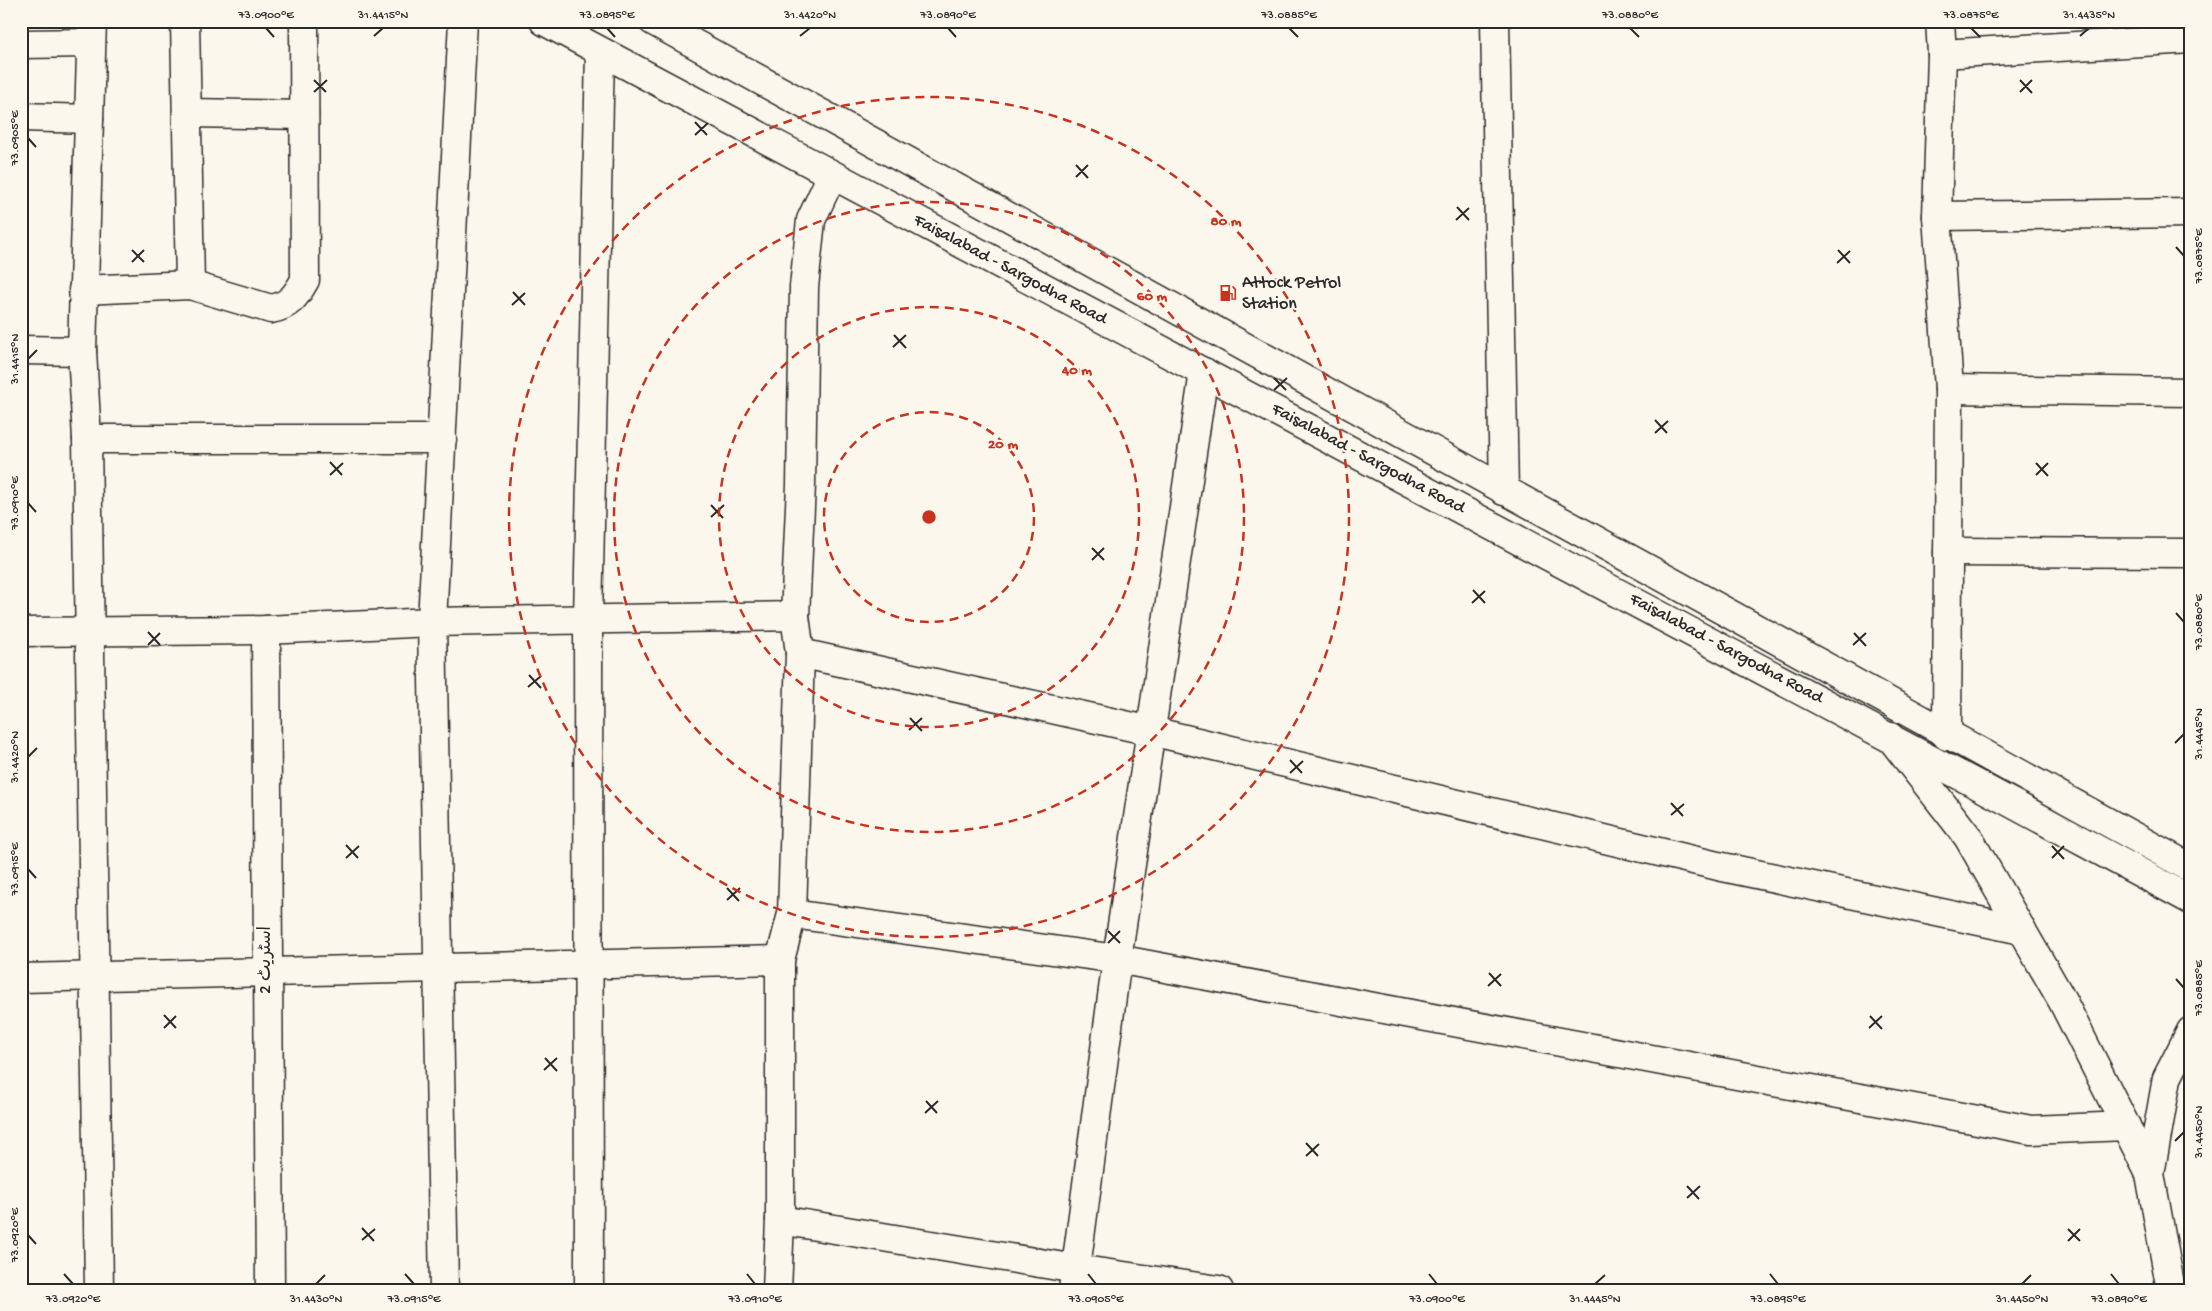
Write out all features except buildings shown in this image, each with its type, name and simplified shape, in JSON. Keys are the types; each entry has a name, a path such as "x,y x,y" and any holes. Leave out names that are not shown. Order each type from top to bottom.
{"main road":[{"path":"185,21 190,286"},
{"path":"83,290 190,286 271,309 283,307 295,297 305,280 304,21"},
{"path":"444,1290 432,622 463,21"},
{"name":"Faisalabad - Sargodha Road","path":"544,21 831,177 1204,372 1890,737 2191,900"},
{"name":"Faisalabad - Sargodha Road","path":"653,21 1947,736 2191,868"},
{"path":"1495,21 1504,491"},
{"path":"1940,21 1942,54 1937,216 1949,389 1947,736"},
{"path":"21,44 92,32 82,351 87,439 99,1290"},
{"path":"1942,54 2191,39"},
{"path":"589,1290 588,619 600,52"},
{"path":"187,113 304,115"},
{"path":"21,117 89,119"},
{"path":"777,1290 780,1220 780,960 792,914 800,652 795,616 801,485 801,366 804,287 812,220 831,177"},
{"path":"1937,216 2191,213"},
{"path":"21,350 82,351"},
{"path":"1074,1279 1117,959 1204,372"},
{"path":"1949,389 2191,392"},
{"path":"87,439 442,439"},
{"path":"1948,552 2191,553"},
{"path":"21,632 266,630 432,622 795,616"},
{"name":"اسٹریٹ 2","path":"266,630 266,972 270,1290"},
{"path":"800,652 1151,732 1718,866 2022,930"},
{"path":"1890,737 1968,837 2062,1000 2150,1174 2172,1290"},
{"path":"792,914 1117,959 2031,1130 2126,1126"},
{"path":"21,978 780,960"},
{"path":"2150,1174 2168,1078 2191,1031"},
{"path":"780,1220 1074,1279 1219,1290"}],"place":[{"name":"Attock Petrol Station","path":"1228,293"}]}
